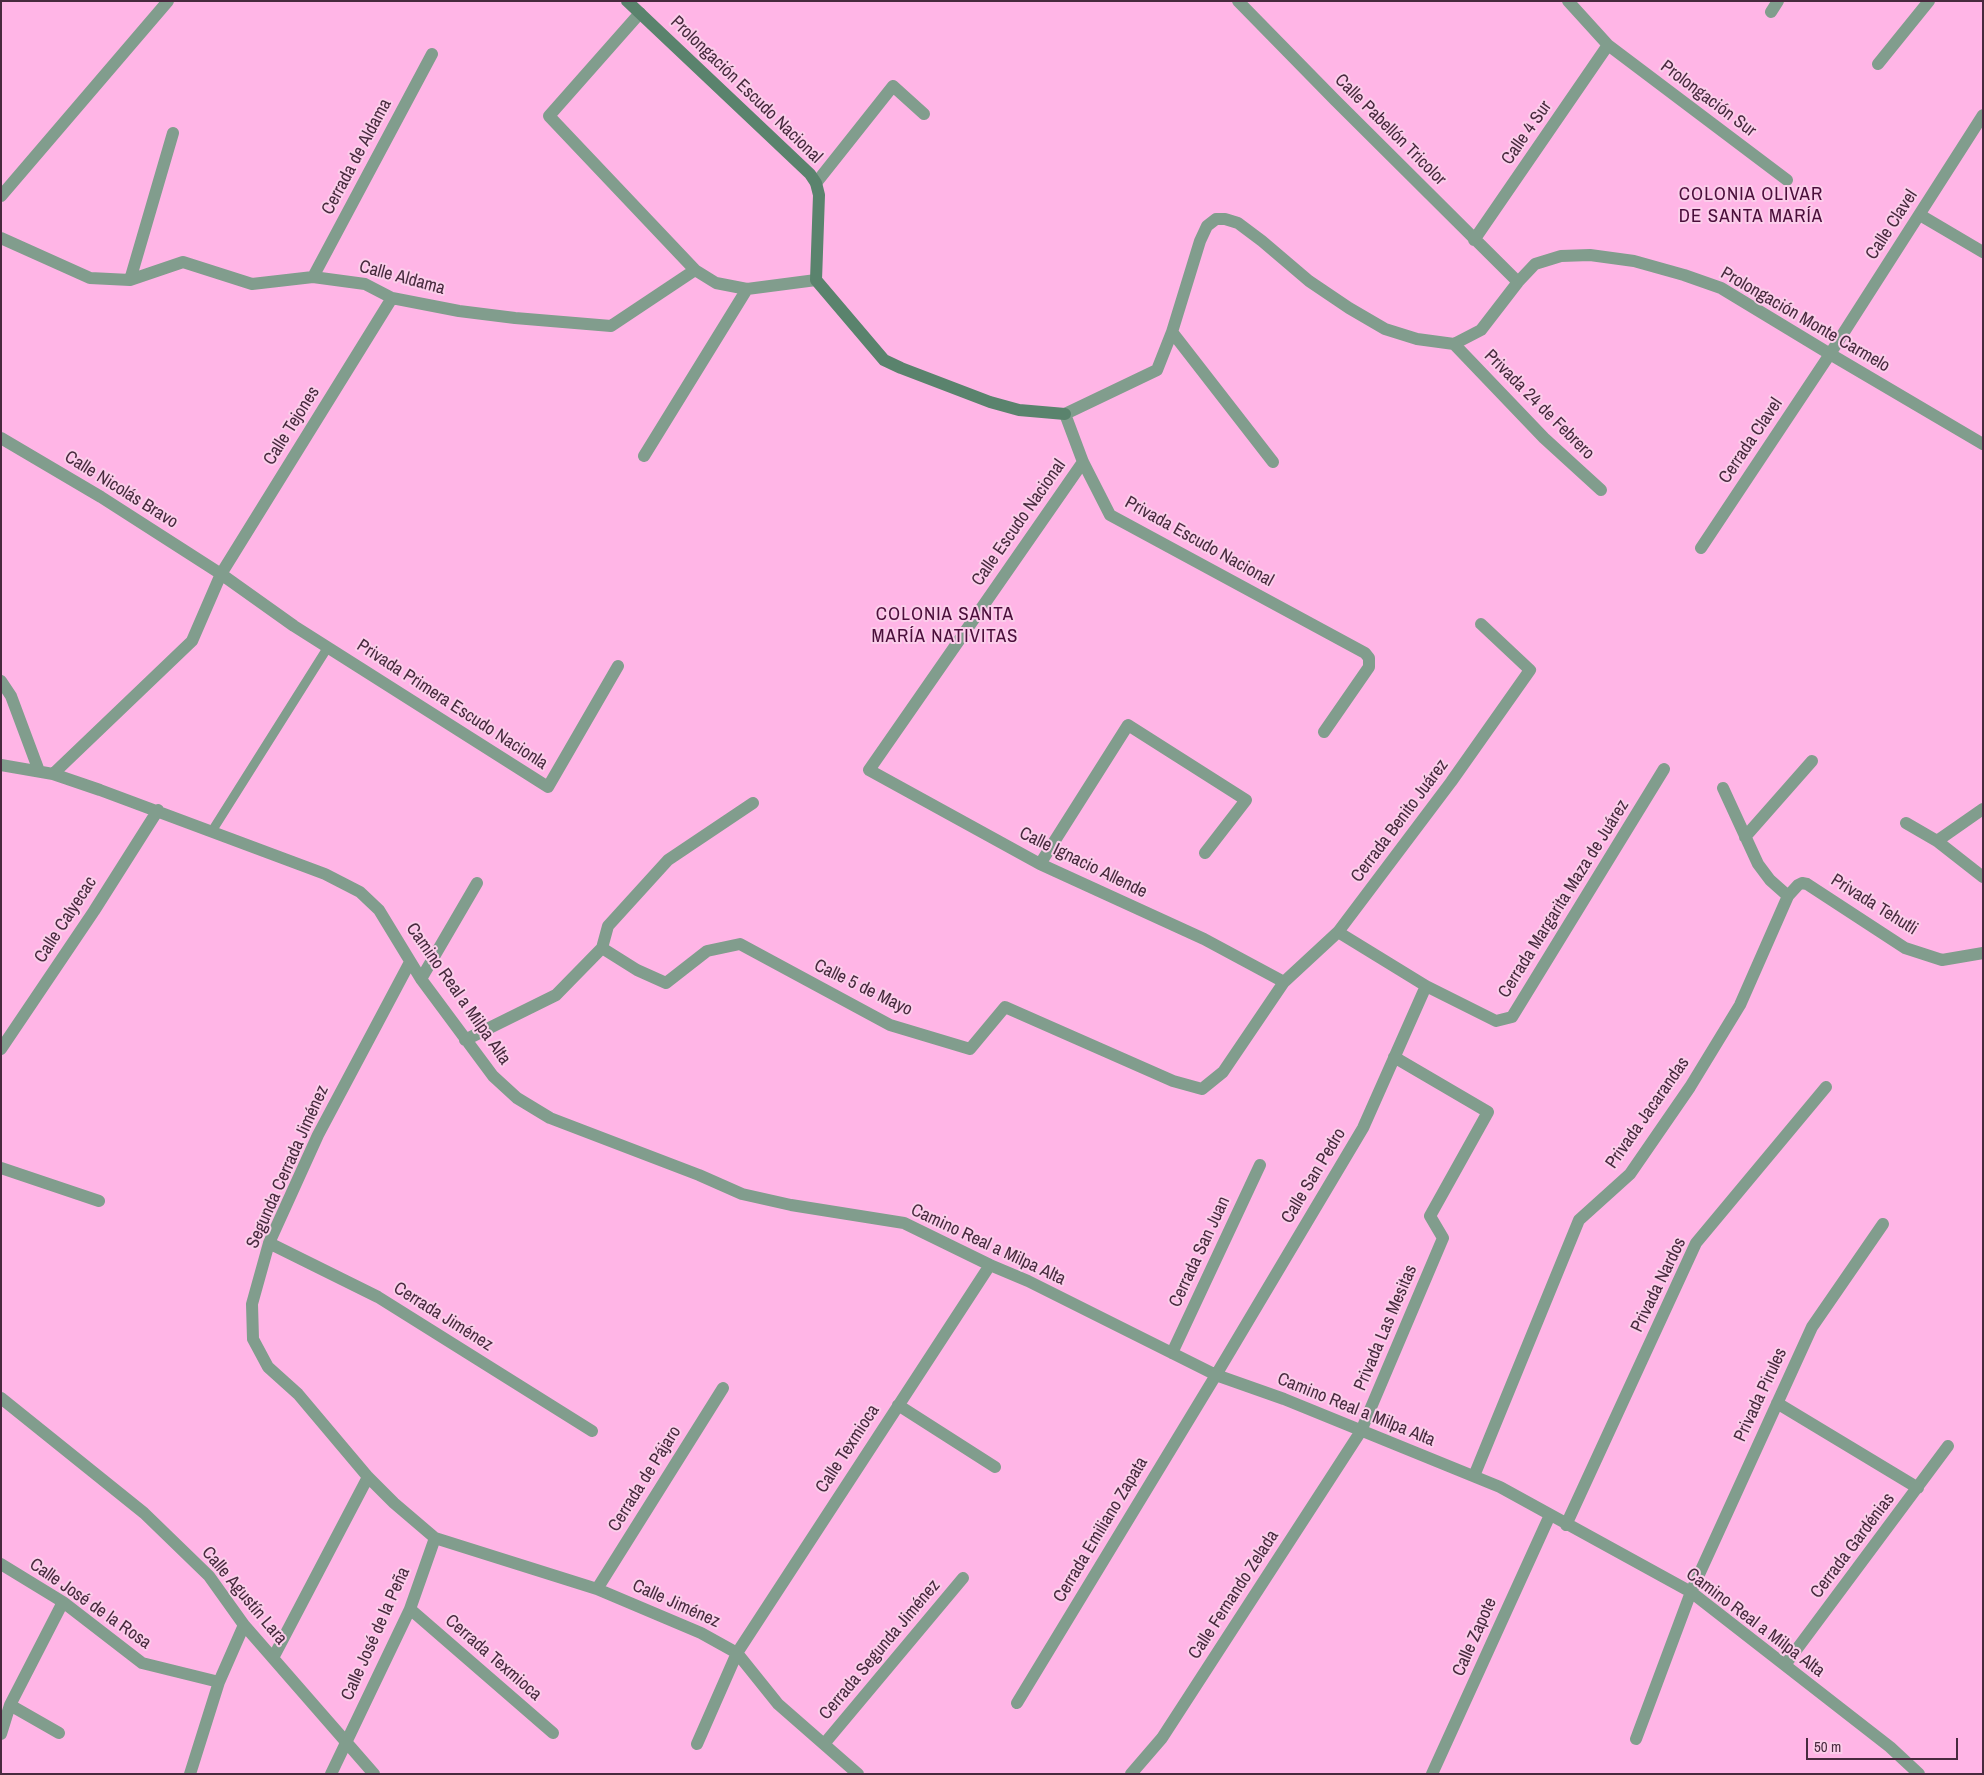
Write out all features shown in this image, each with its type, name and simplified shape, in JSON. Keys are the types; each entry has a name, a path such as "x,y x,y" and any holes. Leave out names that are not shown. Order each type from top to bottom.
{"street":[{"path":"1,196 168,1"},
{"name":"Prolongación Escudo Nacional","path":"627,1 810,174 816,184 819,195 816,280"},
{"name":"Calle Pabellón Tricolor","path":"1238,1 1474,240 1518,282"},
{"name":"Prolongación Sur","path":"1568,1 1608,45 1787,180"},
{"path":"1878,64 1929,1"},
{"path":"640,13 548,116 694,270 716,283 747,288 816,280 884,360 901,368 990,402 1019,410 1065,414 1157,370 1172,332 1200,241 1207,226 1216,219 1225,219 1238,223 1309,281 1385,329 1417,338 1454,344"},
{"name":"Calle 4 Sur","path":"1474,240 1608,45"},
{"name":"Cerrada de Aldama","path":"313,277 432,54"},
{"path":"816,184 893,86 924,114"},
{"name":"Calle Clavel","path":"1830,354 1983,115"},
{"path":"130,280 173,132"},
{"path":"1920,215 1983,252"},
{"name":"Calle Aldama","path":"1,238 90,278 130,280 183,262 252,284 313,277 365,284 392,298 468,312 611,326 694,270"},
{"name":"Prolongación Monte Carmelo","path":"1454,344 1481,330 1518,282 1535,264 1561,256 1590,255 1634,261 1684,274 1721,288 1983,444"},
{"path":"644,456 747,288"},
{"name":"Calle Tejones","path":"53,774 192,641 221,574 392,298"},
{"path":"1172,332 1273,462"},
{"name":"Privada 24 de Febrero","path":"1454,344 1544,438 1601,490"},
{"name":"Cerrada Clavel","path":"1701,548 1830,354"},
{"name":"Calle Escudo Nacional","path":"869,770 1083,462 1065,414"},
{"name":"Calle Nicolás Bravo","path":"1,438 101,497 221,574"},
{"name":"Privada Escudo Nacional","path":"1083,462 1110,515 1365,653 1369,658 1369,667 1324,732"},
{"name":"Privada Primera Escudo Nacionla","path":"221,574 294,626 548,787 618,666"},
{"name":"Cerrada Benito Juárez","path":"1284,982 1338,932 1451,782 1530,670 1481,624"},
{"path":"1,681 12,696 39,771"},
{"path":"1040,864 1128,725 1246,800 1205,853"},
{"path":"1745,837 1812,761"},
{"name":"Camino Real a Milpa Alta","path":"1,766 53,774 158,810 325,874 360,892 379,910 421,979 493,1076 516,1098 550,1118 699,1174 742,1194 791,1205 904,1223 990,1265 1028,1281 1216,1375 1284,1399 1500,1487 1691,1592 1890,1747 1920,1774"},
{"name":"Cerrada Margarita Maza de Juárez","path":"1338,932 1426,986 1496,1021 1512,1017 1664,769"},
{"name":"Calle Ignacio Allende","path":"869,770 1040,864 1204,939 1284,982"},
{"path":"1723,788 1758,864 1770,880 1788,896"},
{"path":"465,1040 556,995 602,948 608,926 668,860 753,803"},
{"path":"1937,841 1983,808"},
{"name":"Calle Calyecac","path":"1,1049 94,912 158,810"},
{"path":"1906,823 1937,841 1983,877"},
{"name":"Privada Tehutli","path":"1788,896 1802,882 1807,884 1905,948 1942,960 1983,953"},
{"path":"421,979 477,883"},
{"name":"Privada Jacarandas","path":"1474,1476 1579,1220 1630,1174 1690,1087 1740,1005 1788,896"},
{"name":"Calle 5 de Mayo","path":"602,948 637,970 666,983 707,951 740,944 890,1025 970,1049 1005,1007 1173,1081 1202,1088 1223,1072 1284,982"},
{"name":"Segunda Cerrada Jiménez","path":"410,962 318,1135 269,1243 252,1304 253,1339 268,1368 298,1394 368,1477 394,1503 435,1538"},
{"name":"Calle San Pedro","path":"1216,1375 1363,1128 1426,986"},
{"name":"Privada Las Mesitas","path":"1361,1431 1443,1238 1430,1216 1488,1112 1394,1057"},
{"name":"Privada Nardos","path":"1566,1524 1696,1243 1826,1087"},
{"name":"Cerrada San Juan","path":"1172,1353 1260,1165"},
{"path":"1,1168 99,1201"},
{"name":"Privada Pirules","path":"1636,1739 1691,1592 1812,1327 1884,1224"},
{"name":"Cerrada Jiménez","path":"269,1243 378,1297 592,1431"},
{"name":"Calle Texmioca","path":"697,1744 737,1653 990,1265"},
{"name":"Cerrada Emiliano Zapata","path":"1017,1703 1216,1375"},
{"name":"Cerrada de Pájaro","path":"597,1589 723,1388"},
{"name":"Calle Agustín Lara","path":"1,1398 144,1513 209,1576 244,1625 374,1774"},
{"path":"1777,1403 1918,1488"},
{"path":"898,1405 995,1467"},
{"name":"Calle Fernando Zelada","path":"1130,1774 1162,1738 1361,1431"},
{"name":"Cerrada Gardénias","path":"1785,1666 1948,1446"},
{"path":"273,1658 368,1477"},
{"name":"Calle Zapote","path":"1432,1774 1550,1515"},
{"name":"Calle Jiménez","path":"435,1538 597,1589 701,1633 737,1653 778,1704 858,1774"},
{"name":"Calle José de la Peña","path":"346,1744 410,1609 435,1538"},
{"name":"Calle José de la Rosa","path":"1,1564 63,1602 142,1663 220,1682"},
{"name":"Cerrada Segunda Jiménez","path":"824,1744 963,1578"},
{"path":"1,1734 10,1705 63,1602"},
{"name":"Cerrada Texmioca","path":"410,1609 553,1733"},
{"path":"190,1774 220,1682 244,1625"},
{"path":"10,1705 59,1733"},
{"path":"331,1774 346,1744"}],"lane":[{"path":"212,831 328,647"}],"district":[{"name":"COLONIA OLIVAR DE SANTA MARÍA","path":"1751,206"},
{"name":"COLONIA SANTA MARÍA NATIVITAS","path":"945,626"}]}
